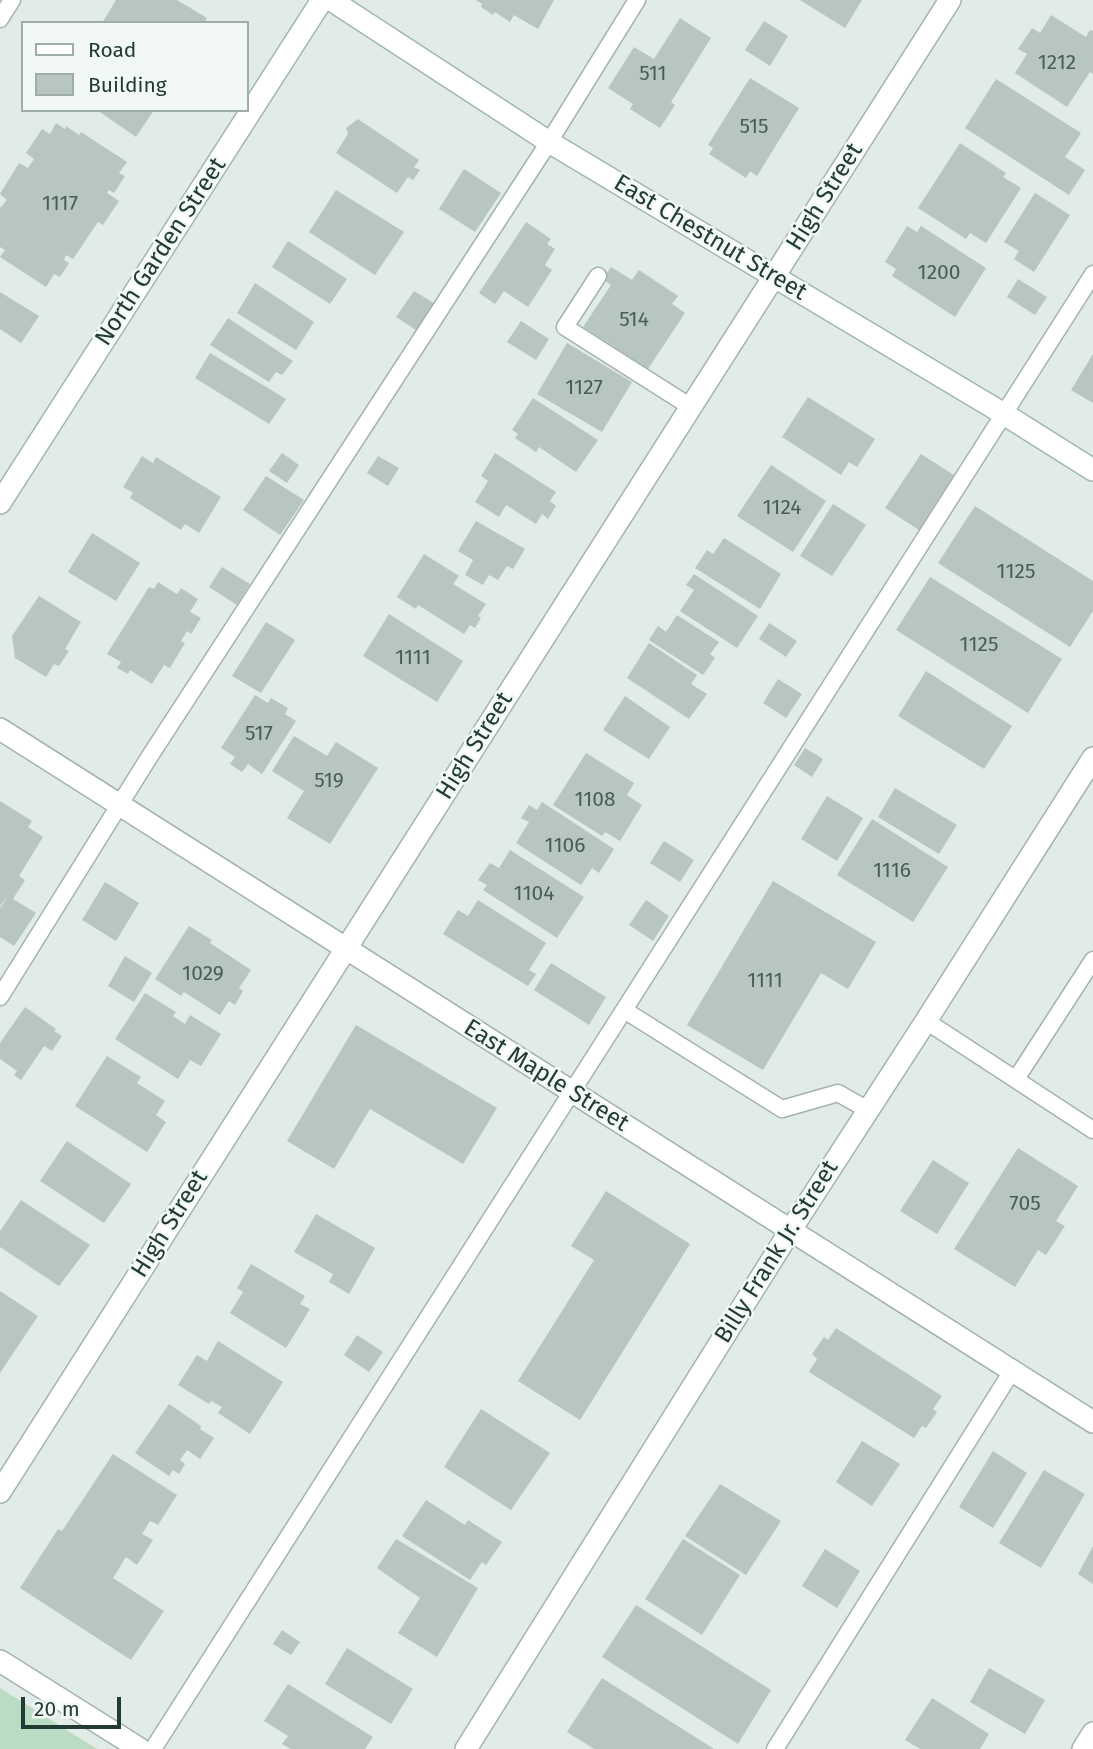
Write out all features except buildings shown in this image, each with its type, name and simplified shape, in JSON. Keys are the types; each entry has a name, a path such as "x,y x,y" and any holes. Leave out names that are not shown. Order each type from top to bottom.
{"street":[{"name":"North Garden Street","path":"0,503 322,0"},
{"name":"East Chestnut Street","path":"331,0 549,142 1093,470"},
{"name":"High Street","path":"0,1492 950,0"},
{"name":"East Maple Street","path":"0,729 1093,1422"},
{"name":"Billy Frank Jr. Street","path":"466,1749 790,1230 1093,758"},
{"path":"0,1661 140,1749"},
{"path":"1083,1749 1093,1733"}],"lane":[{"path":"0,19 12,0"},
{"path":"0,996 119,804 549,142 637,0"},
{"path":"153,1749 1093,274"},
{"path":"598,275 565,327 691,407"},
{"path":"1016,1080 1093,960"},
{"path":"624,1010 782,1109 838,1093 868,1110"},
{"path":"926,1021 1093,1130"},
{"path":"775,1749 1012,1371"}],"green space":[{"path":"0,1688 97,1749 0,1749"}]}
